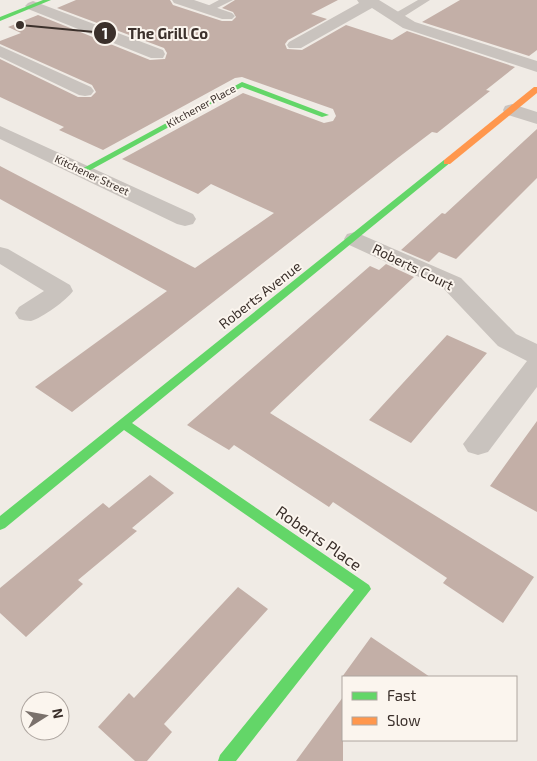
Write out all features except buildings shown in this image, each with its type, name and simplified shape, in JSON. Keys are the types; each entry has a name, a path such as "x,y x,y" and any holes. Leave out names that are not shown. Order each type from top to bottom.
{"street":[{"path":"179,0 227,16"},
{"path":"295,45 368,1 409,25 537,67"},
{"path":"2,16 40,3 157,54"},
{"path":"0,51 85,91"},
{"name":"Kitchener Place","path":"82,171 242,84 326,115"},
{"name":"Roberts Avenue","path":"0,524 537,89"},
{"path":"512,110 537,118"},
{"name":"Kitchener Street","path":"0,132 184,219"},
{"name":"Roberts Court","path":"354,239 452,284 507,340 537,355"},
{"path":"0,254 60,291 28,312"},
{"path":"478,444 537,367"},
{"name":"Roberts Place","path":"123,423 364,589 226,761"}],"lane":[{"path":"207,9 228,0"},
{"path":"396,17 425,0"}],"traffic: fast":[{"path":"0,19 48,0"},
{"path":"82,171 242,84 325,115"},
{"path":"0,524 447,162"},
{"path":"123,423 364,589 226,761"}],"traffic: slow":[{"path":"447,162 537,89"}],"place":[{"name":"The Grill Co","path":"20,25"}]}
